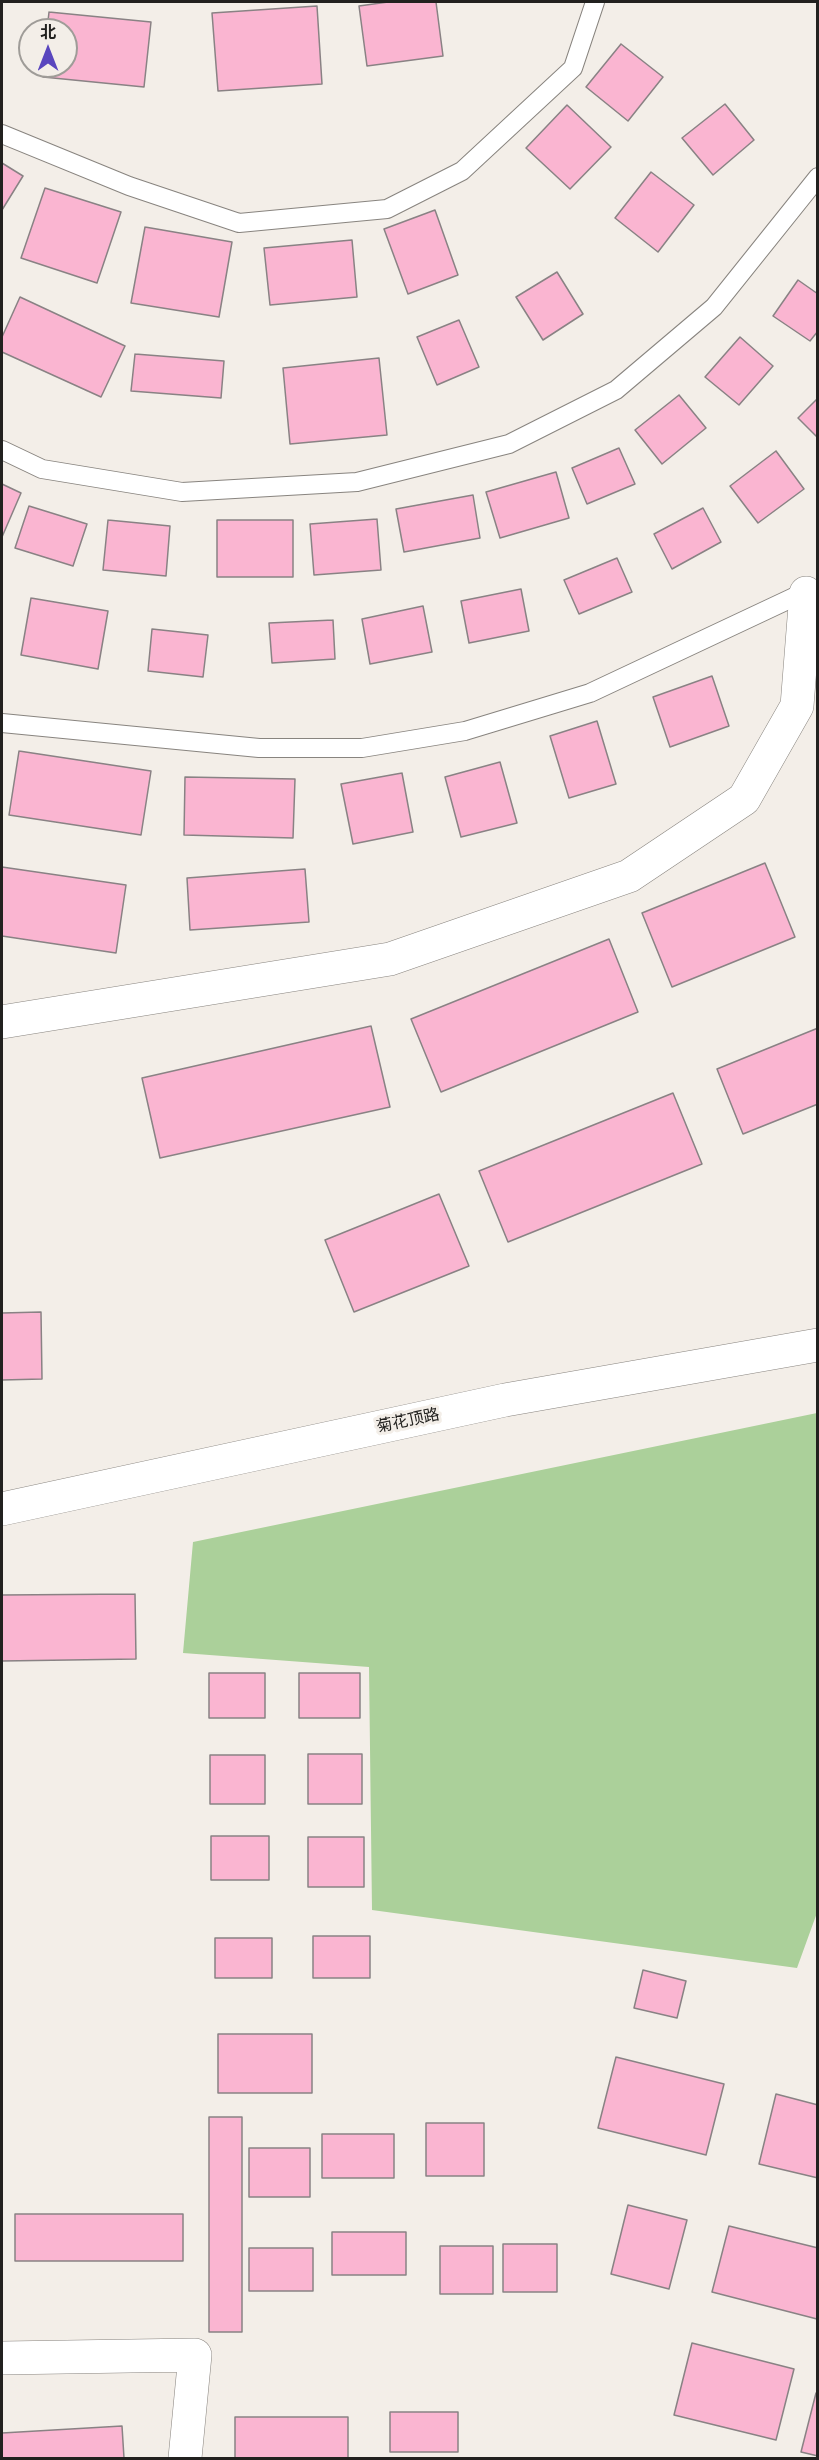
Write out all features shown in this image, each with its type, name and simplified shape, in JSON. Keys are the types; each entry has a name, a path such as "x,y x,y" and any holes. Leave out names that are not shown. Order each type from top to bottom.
{"street":[{"path":"2,1022 390,959 629,876 744,799 796,706 812,588"},
{"name":"菊花顶路","path":"2,1509 505,1400 818,1345"},
{"path":"2,2358 195,2355 184,2458"}],"lane":[{"path":"2,134 129,186 239,223 387,209 462,171 573,68 595,2"},
{"path":"2,450 42,469 182,492 357,482 509,444 616,390 714,307 818,177"},
{"path":"2,723 259,748 362,748 465,731 590,693 812,588"}],"green space":[{"path":"817,1413 818,1910 797,1968 372,1910 369,1667 183,1653 193,1542"}],"building":[{"path":"388,2 436,2 443,56 367,66 359,6"},
{"path":"317,6 322,84 218,91 212,13"},
{"path":"49,12 151,22 144,87 53,78 78,78 78,18 48,18"},
{"path":"621,44 663,77 628,121 586,87"},
{"path":"725,104 754,140 713,175 682,138"},
{"path":"567,105 611,147 570,189 526,148"},
{"path":"2,163 23,176 2,210"},
{"path":"651,172 694,205 658,252 615,218"},
{"path":"45,188 121,212 97,283 21,258"},
{"path":"435,210 458,275 408,294 384,229"},
{"path":"145,227 232,242 219,317 131,303"},
{"path":"352,240 357,297 270,305 264,248"},
{"path":"557,272 583,314 543,340 516,297"},
{"path":"798,280 818,294 818,331 810,341 773,316"},
{"path":"20,297 125,346 101,397 2,352 2,337"},
{"path":"459,320 479,367 437,385 417,337"},
{"path":"740,337 773,366 739,405 705,377"},
{"path":"135,354 224,361 221,398 131,391"},
{"path":"379,358 387,435 290,444 283,368"},
{"path":"679,395 706,428 662,464 635,430"},
{"path":"818,398 818,438 798,418"},
{"path":"619,448 635,484 587,504 572,468"},
{"path":"776,451 804,489 758,523 730,486"},
{"path":"556,472 569,518 500,538 486,492"},
{"path":"2,484 21,493 2,537"},
{"path":"473,495 480,538 404,552 396,509"},
{"path":"29,506 87,524 73,566 15,548"},
{"path":"703,508 721,542 672,569 654,534"},
{"path":"377,519 381,570 314,575 310,524"},
{"path":"108,520 170,526 166,576 103,570"},
{"path":"217,520 293,520 293,577 217,577"},
{"path":"617,558 632,592 579,614 564,580"},
{"path":"521,589 529,631 469,643 461,601"},
{"path":"31,598 108,611 98,669 21,655"},
{"path":"423,606 432,652 370,664 362,619"},
{"path":"333,620 335,659 272,663 269,623"},
{"path":"152,629 208,635 203,677 148,671"},
{"path":"712,676 729,726 670,747 653,697"},
{"path":"597,721 616,784 569,798 550,736"},
{"path":"19,751 151,771 141,835 9,815"},
{"path":"500,762 517,823 461,837 445,777"},
{"path":"402,773 413,832 353,844 341,784"},
{"path":"185,777 295,779 293,838 184,835"},
{"path":"765,863 795,937 672,987 642,913"},
{"path":"2,867 126,885 116,953 2,936"},
{"path":"305,869 309,922 190,930 187,878"},
{"path":"609,939 638,1012 441,1092 411,1019"},
{"path":"371,1026 390,1107 160,1158 142,1078"},
{"path":"818,1028 818,1104 743,1134 717,1069"},
{"path":"673,1093 702,1164 508,1242 479,1171"},
{"path":"439,1194 469,1266 354,1312 325,1240"},
{"path":"41,1312 42,1379 2,1380 2,1313"},
{"path":"135,1594 136,1659 2,1661 2,1595"},
{"path":"209,1673 265,1673 265,1718 209,1718"},
{"path":"299,1673 360,1673 360,1718 299,1718"},
{"path":"308,1754 362,1754 362,1804 308,1804"},
{"path":"210,1755 265,1755 265,1804 210,1804"},
{"path":"211,1836 269,1836 269,1880 211,1880"},
{"path":"308,1837 364,1837 364,1887 308,1887"},
{"path":"313,1936 370,1936 370,1978 313,1978"},
{"path":"215,1938 272,1938 272,1978 215,1978"},
{"path":"643,1970 686,1981 677,2018 634,2008"},
{"path":"218,2034 312,2034 312,2093 218,2093"},
{"path":"616,2057 724,2084 706,2155 598,2128"},
{"path":"776,2094 818,2105 818,2178 759,2164"},
{"path":"209,2117 242,2117 242,2332 209,2332"},
{"path":"426,2123 484,2123 484,2176 426,2176"},
{"path":"322,2134 394,2134 394,2178 322,2178"},
{"path":"249,2148 310,2148 310,2197 249,2197"},
{"path":"628,2205 687,2220 669,2289 611,2274"},
{"path":"15,2214 183,2214 183,2261 15,2261"},
{"path":"729,2226 818,2248 817,2319 712,2292"},
{"path":"332,2232 406,2232 406,2275 332,2275"},
{"path":"503,2244 557,2244 557,2292 503,2292"},
{"path":"440,2246 493,2246 493,2294 440,2294"},
{"path":"249,2248 313,2248 313,2291 249,2291"},
{"path":"692,2343 794,2369 776,2440 674,2415"},
{"path":"816,2393 818,2394 818,2456 801,2452"},
{"path":"390,2412 458,2412 458,2452 390,2452"},
{"path":"235,2417 348,2417 348,2458 235,2458"},
{"path":"122,2426 124,2458 2,2458 2,2433"}]}
